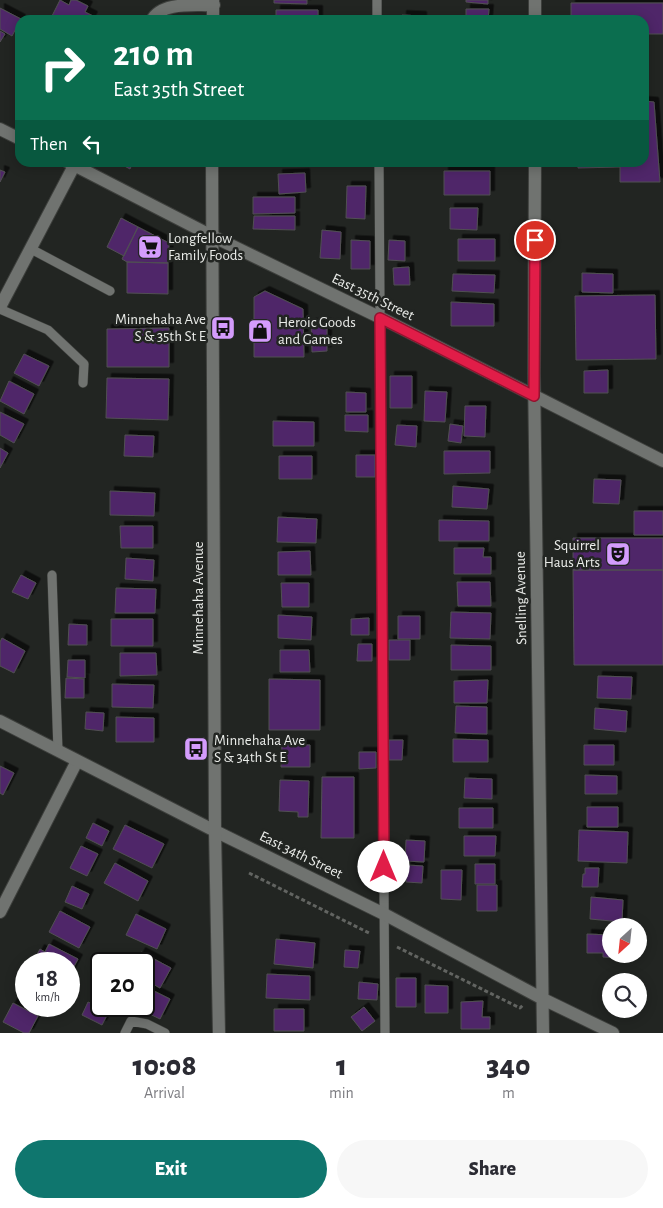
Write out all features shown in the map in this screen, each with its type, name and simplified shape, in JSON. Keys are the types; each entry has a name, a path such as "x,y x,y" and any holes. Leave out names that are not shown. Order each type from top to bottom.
{"street":[{"path":"535,0 535,15"},
{"path":"155,15 162,10 175,6 214,2 213,15"},
{"path":"0,129 15,136"},
{"path":"0,308 72,167"},
{"name":"East 35th Street","path":"79,167 212,236 380,318 663,461"},
{"name":"Minnehaha Avenue","path":"212,167 215,831 219,1033"},
{"name":"Snelling Avenue","path":"535,167 534,396 543,1033"},
{"name":"East 34th Street","path":"0,721 215,831 384,914 543,999 614,1033"},
{"path":"0,912 77,761"}],"lane":[{"path":"377,0 377,15"},
{"path":"379,167 385,1033"},
{"path":"31,249 110,291"},
{"path":"0,308 48,330 84,364 83,383"},
{"path":"52,575 58,751"},
{"path":"125,1033 131,1021 147,1024 165,1033"}],"building":[{"path":"60,0 69,5 71,0 76,0 88,6 85,12 91,15 52,15"},
{"path":"274,0 307,0 307,4 274,3"},
{"path":"466,0 488,0 488,4 466,2"},
{"path":"571,3 663,3 663,34 649,34 649,15 571,15"},
{"path":"0,8 15,16 15,30 12,36 0,29"},
{"path":"466,9 489,9 488,15 466,15"},
{"path":"276,10 318,10 318,15 276,15"},
{"path":"0,31 5,34 0,42"},
{"path":"649,102 654,102 660,182 620,182 620,167 649,167"},
{"path":"578,167 620,167 578,168"},
{"path":"0,170 5,172 0,182"},
{"path":"444,171 490,171 490,195 444,195"},
{"path":"305,173 306,192 279,194 278,174"},
{"path":"347,186 366,186 365,219 346,218"},
{"path":"253,197 295,197 295,213 253,214"},
{"path":"450,208 478,208 477,230 450,229"},
{"path":"254,216 295,216 295,230 253,229"},
{"path":"121,218 138,227 124,256 107,247"},
{"path":"138,227 169,243 168,263 127,262 122,259"},
{"path":"322,230 341,232 340,259 320,258"},
{"path":"458,239 495,239 495,261 458,261"},
{"path":"351,240 370,241 370,269 351,269"},
{"path":"389,240 405,241 405,261 388,260"},
{"path":"127,262 168,263 168,294 127,293"},
{"path":"409,267 410,285 394,285 393,268"},
{"path":"582,273 613,274 613,293 582,292"},
{"path":"453,274 495,275 494,293 452,291"},
{"path":"265,291 303,309 304,357 254,357 254,297"},
{"path":"655,295 656,359 576,360 575,296"},
{"path":"451,302 494,304 494,326 451,326"},
{"path":"311,323 327,323 327,351 312,352"},
{"path":"169,328 169,367 107,367 107,329"},
{"path":"24,354 49,366 39,386 14,373"},
{"path":"608,370 608,393 584,393 584,371"},
{"path":"390,376 412,376 412,408 390,408"},
{"path":"107,378 169,379 168,420 106,418"},
{"path":"9,381 34,394 24,414 0,401"},
{"path":"425,391 447,392 445,422 424,421"},
{"path":"346,392 366,393 366,412 346,412"},
{"path":"465,406 486,406 485,437 464,436"},
{"path":"0,412 24,424 14,443 0,435"},
{"path":"345,415 368,415 368,432 345,431"},
{"path":"273,421 314,422 314,446 273,446"},
{"path":"450,424 463,426 461,443 448,441"},
{"path":"397,425 417,426 416,447 395,445"},
{"path":"125,435 154,436 153,457 124,456"},
{"path":"0,448 8,453 0,468"},
{"path":"444,451 490,451 490,473 444,474"},
{"path":"356,455 375,455 375,477 356,477"},
{"path":"279,456 312,456 312,479 279,479"},
{"path":"594,479 621,480 619,504 593,503"},
{"path":"453,486 489,489 487,509 452,507"},
{"path":"110,491 155,493 154,516 110,515"},
{"path":"634,511 663,511 663,535 634,535"},
{"path":"278,517 317,519 316,543 277,542"},
{"path":"439,520 489,521 489,541 439,541"},
{"path":"120,526 153,526 153,548 121,548"},
{"name":"Squirrel Haus Arts","path":"573,538 663,538 663,570 573,570"},
{"path":"454,548 484,548 483,557 491,557 491,574 454,574"},
{"path":"310,551 311,575 278,575 278,552"},
{"path":"126,558 154,560 153,581 125,579"},
{"path":"573,570 663,570 663,665 574,665"},
{"path":"21,575 36,583 28,599 12,592"},
{"path":"457,582 490,582 491,606 458,606"},
{"path":"281,583 309,583 309,607 282,607"},
{"path":"116,588 156,589 155,613 115,613"},
{"path":"451,612 491,613 490,639 450,638"},
{"path":"278,615 312,617 311,640 278,638"},
{"path":"398,616 420,616 420,639 398,639"},
{"path":"369,618 369,635 351,635 351,619"},
{"path":"111,619 153,619 153,646 111,646"},
{"path":"69,624 87,625 87,645 68,645"},
{"path":"2,638 25,651 14,673 0,666 0,642"},
{"path":"389,640 410,640 410,660 389,660"},
{"path":"358,644 372,644 372,661 357,661"},
{"path":"451,645 491,646 491,670 451,670"},
{"path":"280,650 309,650 310,672 280,672"},
{"path":"120,653 156,653 157,675 120,676"},
{"path":"68,660 85,660 85,678 67,677"},
{"path":"598,676 632,677 631,699 597,698"},
{"path":"66,678 84,679 84,698 65,698"},
{"path":"269,679 320,680 320,730 269,730"},
{"path":"488,680 487,703 454,703 454,681"},
{"path":"112,684 154,685 153,708 112,707"},
{"path":"456,706 487,707 487,734 455,733"},
{"path":"595,708 627,711 626,732 594,729"},
{"path":"86,712 104,713 103,731 85,729"},
{"path":"116,717 154,718 154,742 116,742"},
{"path":"453,739 488,740 488,762 453,762"},
{"path":"389,740 403,740 402,760 389,760"},
{"path":"282,744 310,745 310,767 281,767"},
{"path":"584,745 614,745 614,765 584,765"},
{"path":"359,752 376,752 376,768 359,769"},
{"path":"0,766 14,773 3,795 0,793"},
{"path":"585,775 617,776 617,794 585,794"},
{"path":"322,777 354,777 354,838 321,838"},
{"path":"465,778 492,779 492,799 464,798"},
{"path":"280,780 309,781 308,817 298,817 298,812 279,811"},
{"path":"587,807 618,807 618,827 587,827"},
{"path":"459,808 493,808 493,828 459,828"},
{"path":"93,823 109,831 102,846 86,838"},
{"path":"125,825 164,844 152,868 113,849"},
{"path":"579,830 628,832 627,863 578,861"},
{"path":"464,836 496,836 495,856 464,856"},
{"path":"406,840 425,841 424,862 405,861"},
{"path":"81,846 98,854 87,876 70,868"},
{"path":"115,863 148,881 138,901 104,883"},
{"path":"475,864 495,864 495,884 475,884"},
{"path":"407,865 423,866 422,883 406,882"},
{"path":"585,868 599,868 598,887 582,887"},
{"path":"441,870 462,870 461,900 441,899"},
{"path":"477,885 497,885 497,911 477,911"},
{"path":"72,886 89,894 82,909 65,902"},
{"path":"591,897 623,900 622,918 590,919"},
{"path":"60,911 90,927 79,948 49,932"},
{"path":"136,914 166,929 157,949 126,935"},
{"path":"587,934 602,935 602,953 587,953"},
{"path":"276,939 315,943 313,968 274,964"},
{"path":"49,944 64,952 45,952"},
{"path":"345,950 360,951 358,968 344,967"},
{"path":"155,959 171,968 160,988 155,985"},
{"path":"267,974 310,976 310,1000 266,998"},
{"path":"396,978 416,978 416,1007 396,1007"},
{"path":"359,982 378,984 377,1000 358,999"},
{"path":"425,985 448,986 448,1013 425,1013"},
{"path":"155,992 170,999 160,1019 155,1017"},
{"path":"483,1001 482,1017 490,1017 490,1029 461,1029 461,1002"},
{"path":"88,1002 90,1003 90,1017 106,1017 102,1025 82,1015"},
{"path":"13,1003 15,1004 15,1017 37,1017 29,1033 24,1033 3,1022"},
{"path":"364,1007 375,1021 362,1031 351,1017"},
{"path":"274,1009 304,1009 304,1031 274,1031"}],"place":[{"name":"Longfellow Family Foods","path":"150,247"},
{"name":"Minnehaha Ave S & 35th St E","path":"223,328"},
{"name":"Heroic Goods and Games","path":"260,331"},
{"name":"Squirrel Haus Arts","path":"618,554"},
{"name":"Minnehaha Ave S & 34th St E","path":"196,749"}],"route":[{"path":"384,867 380,318 534,396 535,240"}]}
